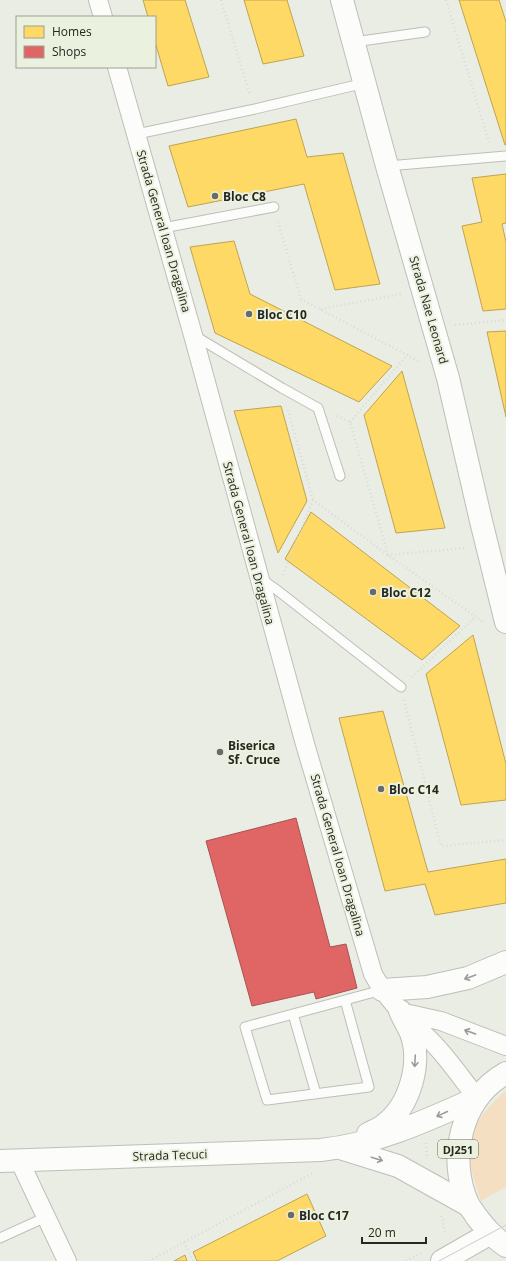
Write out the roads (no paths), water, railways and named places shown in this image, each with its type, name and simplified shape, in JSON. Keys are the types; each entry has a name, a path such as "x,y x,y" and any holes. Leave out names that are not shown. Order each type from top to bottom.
{"main road":[{"name":"Strada Nae Leonard","path":"342,0 387,166 448,378 487,546 497,624"},
{"path":"382,990 427,987 468,978 506,962"},
{"path":"330,1149 385,1124 402,1106 412,1083 416,1058 411,1034 400,1011"},
{"name":"DJ251","path":"442,1261 498,1240 468,1204 459,1178 458,1150 464,1122 477,1098 495,1079 506,1073"},
{"name":"Strada Tecuci","path":"9,1160 330,1149 398,1132 477,1098"},
{"name":"Strada Tecuci","path":"330,1149 398,1166 468,1204"}],"street":[{"path":"98,0 103,16"},
{"name":"Strada General Ioan Dragalina","path":"117,68 193,335 305,744 374,974 382,990 400,1011 432,1042 477,1098"},
{"path":"400,1011 441,1021 506,1046"},
{"path":"9,1160 46,1217 67,1261"}],"lane":[{"path":"354,42 425,32"},
{"path":"137,134 255,109 365,83"},
{"path":"387,166 506,156"},
{"path":"162,228 274,207"},
{"path":"193,335 318,408 340,476"},
{"path":"259,578 277,590 401,687"},
{"path":"345,1000 369,1087 267,1100 245,1027 382,990"},
{"path":"292,1014 316,1094"},
{"path":"0,1238 46,1217"}],"tram line":[{"path":"439,1261 506,1225"}],"place":[{"name":"Bloc C8","path":"215,196"},
{"name":"Bloc C10","path":"249,314"},
{"name":"Bloc C12","path":"373,592"},
{"name":"Biserica Sf. Cruce","path":"220,752"},
{"name":"Bloc C14","path":"381,789"},
{"name":"Bloc C17","path":"291,1215"}]}
